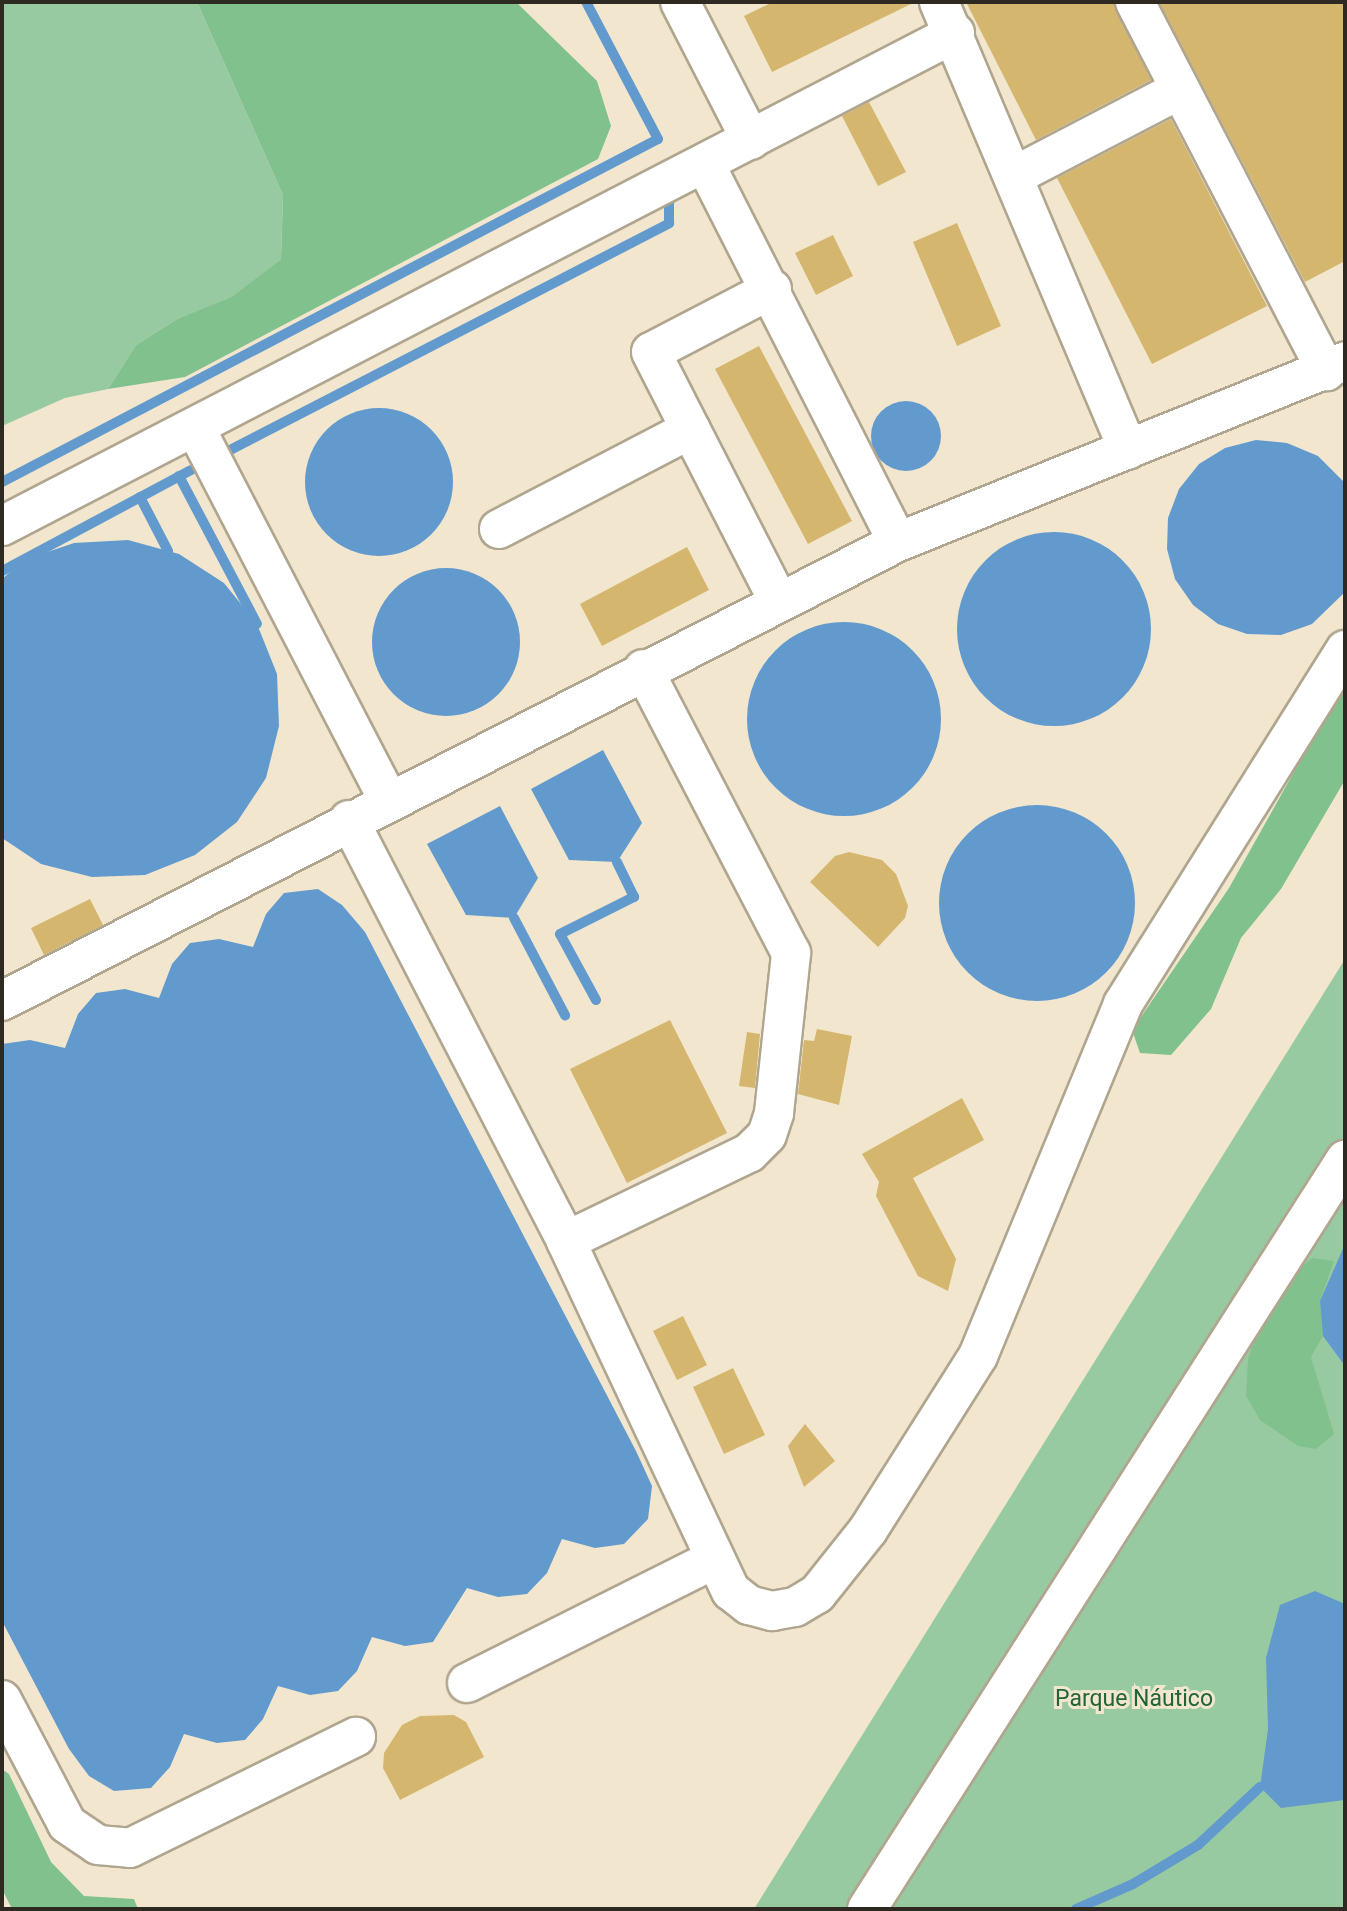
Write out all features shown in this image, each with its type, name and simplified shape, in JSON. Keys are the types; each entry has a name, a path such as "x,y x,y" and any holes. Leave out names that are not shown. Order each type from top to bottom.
{"lane":[{"path":"680,2 751,140"},
{"path":"2,1001 643,669 898,542 1335,366 1179,90 1135,2"},
{"path":"2,526 751,140 947,18 1128,450"},
{"path":"1014,176 1179,90"},
{"path":"705,164 772,289 898,542"},
{"path":"772,289 651,352 778,600"},
{"path":"195,427 388,800"},
{"path":"499,529 691,429"},
{"path":"349,820 566,1241 731,1591 749,1605 772,1611 795,1607 817,1594 868,1530 978,1356 1123,1004 1345,650"},
{"path":"566,1241 749,1153 767,1135 774,1113 791,953 643,669"},
{"path":"867,1909 1345,1160"},
{"path":"467,1683 715,1559"},
{"path":"2,1700 67,1824 98,1845 131,1848 356,1738"}],"green space":[{"path":"2,2 197,2 283,195 281,259 232,298 177,319 136,345 108,389 65,398 2,426"},
{"path":"197,2 516,2 597,81 611,126 598,159 185,377 108,389 136,345 177,319 232,297 281,259 283,195"},
{"path":"1345,681 1345,780 1281,889 1241,938 1211,1009 1171,1055 1140,1053 1132,1030 1229,888"},
{"name":"Parque Náutico","path":"1345,959 1345,1909 754,1909"},
{"path":"1312,1258 1334,1261 1320,1301 1323,1336 1311,1357 1334,1434 1316,1449 1298,1446 1260,1420 1246,1396 1248,1359 1259,1324 1285,1282"},
{"path":"2,1769 9,1774 51,1862 84,1896 134,1899 138,1909 12,1909 2,1889"}],"water":[{"path":"906,401 931,411 941,436 931,461 906,471 881,461 871,436 881,411"},
{"path":"379,408 407,414 420,420 431,430 441,441 447,454 453,482 447,510 441,523 431,534 420,544 407,550 379,556 351,550 338,544 327,534 317,523 311,510 305,482 311,454 317,441 327,430 338,420 351,414"},
{"path":"1256,440 1287,443 1318,456 1345,483 1345,592 1312,624 1281,635 1247,634 1218,624 1193,605 1175,579 1167,549 1168,518 1179,489 1199,464 1225,448"},
{"path":"1054,532 1073,533 1091,539 1123,560 1144,592 1150,610 1150,648 1144,666 1123,698 1091,719 1073,725 1054,726 1035,725 1017,719 985,698 964,666 958,648 957,629 958,610 964,592 985,560 1017,539 1035,533"},
{"path":"128,540 179,554 224,583 257,624 277,674 279,726 266,778 237,822 195,855 145,875 92,877 41,864 2,838 2,579 24,560 74,543"},
{"path":"446,568 474,573 498,590 515,614 520,642 515,670 498,694 474,711 446,716 418,711 394,694 377,670 372,642 377,614 394,590 418,573"},
{"path":"844,622 863,623 881,629 913,650 934,682 940,700 940,738 934,756 913,788 881,809 863,815 844,816 825,815 807,809 775,788 754,756 748,738 747,719 748,700 754,682 775,650 807,629 825,623"},
{"path":"603,750 642,823 617,862 569,860 531,789"},
{"path":"1037,805 1074,813 1106,834 1127,866 1135,903 1127,940 1106,972 1074,993 1037,1001 1000,993 968,972 947,940 939,903 947,866 968,834 1000,813"},
{"path":"500,806 538,878 514,918 466,915 427,844"},
{"path":"318,889 342,905 365,932 636,1451 652,1486 648,1519 624,1544 595,1548 562,1539 547,1573 527,1594 498,1597 467,1588 433,1642 405,1646 372,1637 357,1671 338,1691 310,1695 278,1686 263,1719 245,1740 217,1743 184,1734 170,1767 151,1788 114,1791 89,1776 69,1749 2,1621 2,1044 30,1040 65,1048 78,1014 96,993 125,989 159,998 172,964 190,943 219,939 253,947 266,914 284,893"},
{"path":"1345,1244 1345,1366 1323,1336 1320,1301"},
{"path":"1315,1591 1345,1604 1345,1800 1281,1808 1260,1787 1268,1729 1266,1658 1280,1605"}],"building":[{"path":"773,2 915,2 772,72 744,16"},
{"path":"966,2 1113,2 1151,80 1036,140"},
{"path":"1159,2 1345,2 1345,261 1305,282"},
{"path":"869,102 906,172 878,186 842,116"},
{"path":"1171,119 1267,306 1152,364 1057,178"},
{"path":"957,223 1001,326 957,346 913,242"},
{"path":"833,235 853,276 816,295 795,253"},
{"path":"759,346 852,521 808,544 715,369"},
{"path":"687,547 709,590 602,646 580,604"},
{"path":"849,852 882,860 896,874 908,906 905,918 878,947 810,882 835,856"},
{"path":"90,899 103,925 44,955 31,928"},
{"path":"670,1020 727,1133 627,1183 570,1069"},
{"path":"817,1029 852,1036 839,1105 798,1094 804,1040 814,1041"},
{"path":"747,1032 760,1034 755,1088 739,1086"},
{"path":"962,1098 984,1140 913,1178 956,1259 948,1291 918,1276 876,1196 879,1182 862,1154"},
{"path":"683,1316 707,1365 677,1380 653,1331"},
{"path":"733,1368 765,1435 724,1454 693,1387"},
{"path":"805,1424 835,1461 804,1487 788,1446"},
{"path":"454,1715 466,1722 484,1757 400,1800 383,1768 384,1753 402,1725 420,1716"}],"waterway":[{"path":"2,482 658,139 586,2"},
{"path":"232,449 669,223 669,199"},
{"path":"2,571 191,470"},
{"path":"179,476 257,624"},
{"path":"140,497 168,551"},
{"path":"596,1000 560,934 634,897 617,862"},
{"path":"514,918 565,1015"},
{"path":"1076,1909 1133,1884 1198,1845 1260,1787"}]}
